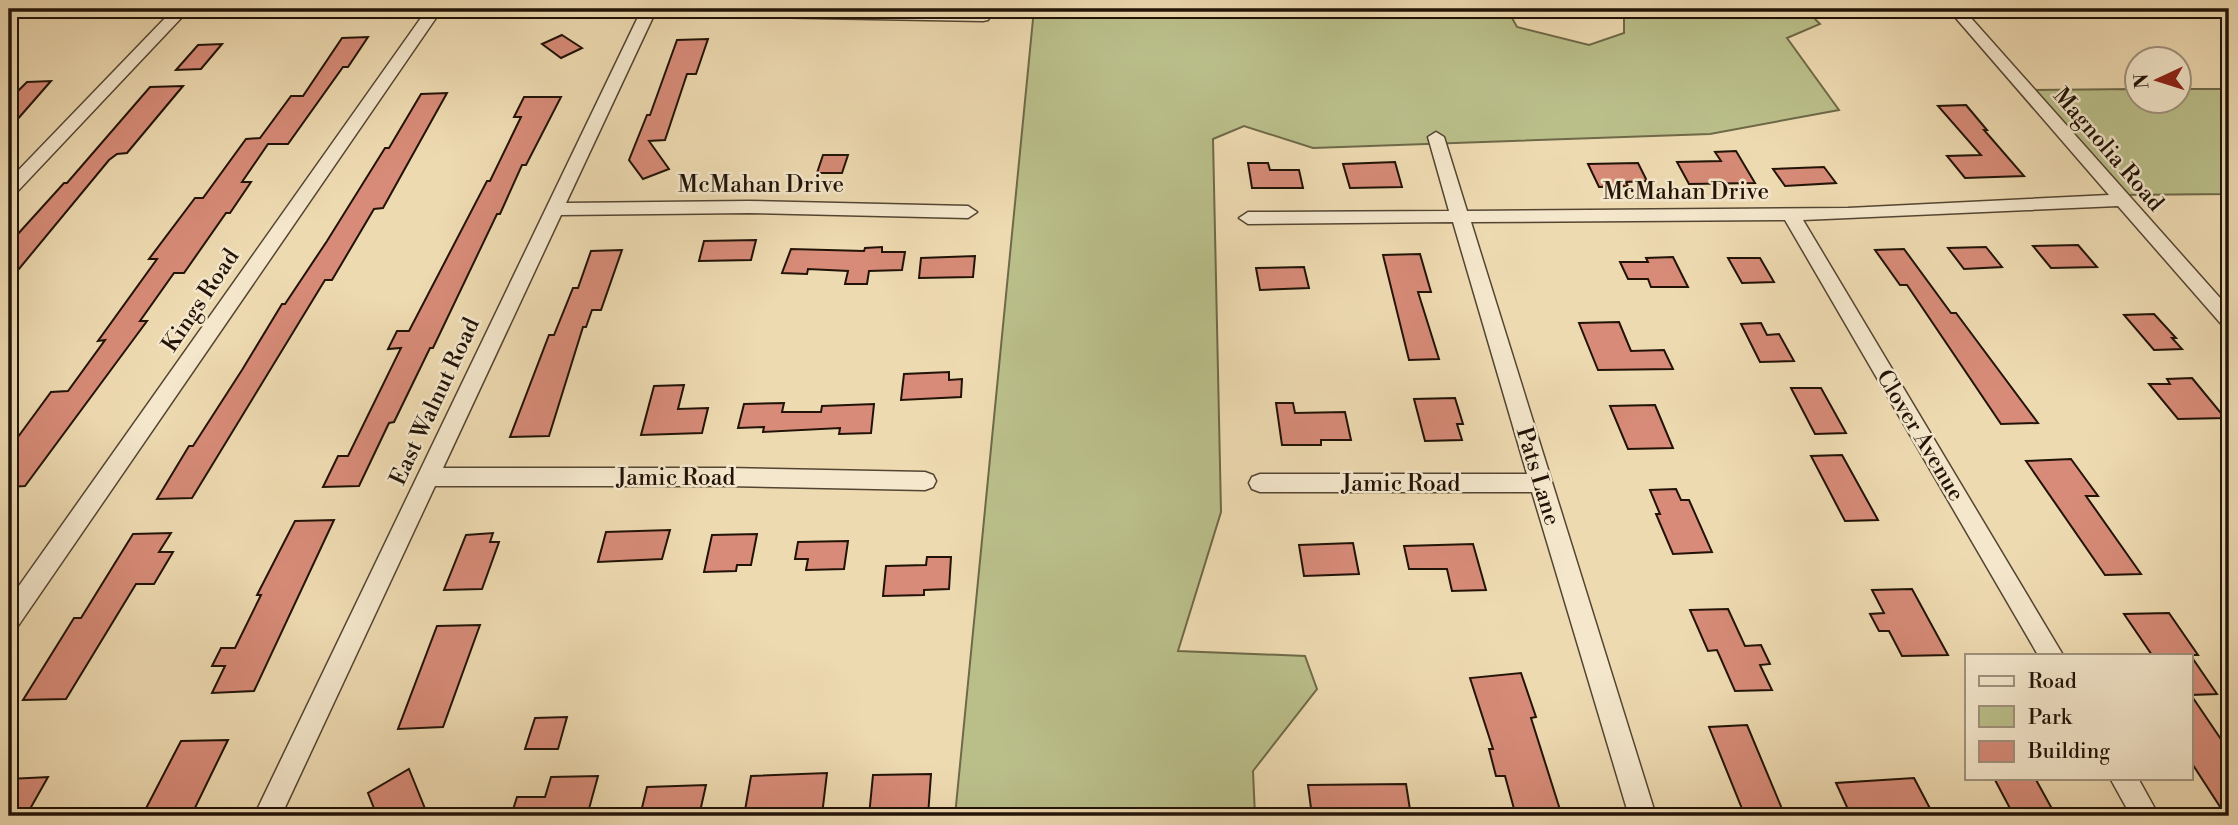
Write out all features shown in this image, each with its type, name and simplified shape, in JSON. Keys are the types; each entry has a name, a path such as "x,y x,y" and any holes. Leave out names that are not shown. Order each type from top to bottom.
{"street":[{"path":"26,9 648,10 983,17"},
{"name":"Magnolia Road","path":"1955,9 2229,320"},
{"name":"Kings Road","path":"9,619 433,10"},
{"name":"East Walnut Road","path":"267,816 648,10"},
{"path":"9,190 180,11"},
{"name":"Pats Lane","path":"1436,137 1642,816"},
{"name":"McMahan Drive","path":"1248,218 1791,215 2124,200"},
{"name":"McMahan Drive","path":"553,209 749,207 968,212"},
{"name":"Clover Avenue","path":"1791,215 2050,654"},
{"name":"Jamic Road","path":"426,477 727,477 925,481"},
{"name":"Jamic Road","path":"1260,483 1541,483"},
{"path":"2124,780 2146,816"}],"green space":[{"path":"1034,9 1507,9 1517,27 1589,45 1624,33 1624,9 1805,9 1820,24 1787,38 1839,110 1710,134 1313,148 1244,126 1213,139 1221,512 1178,651 1305,656 1317,689 1253,771 1255,816 955,816"},
{"path":"2122,89 2122,116 2192,116 2192,89 2229,89 2229,194 2119,195 2027,90"}],"building":[{"path":"562,35 582,48 561,58 542,44"},
{"path":"368,37 288,144 268,144 242,182 251,182 230,213 226,213 184,273 174,273 140,321 147,321 25,486 9,487 9,441 15,441 51,392 68,391 105,340 98,341 157,259 149,259 195,198 203,198 246,139 260,138 291,96 303,96 342,38"},
{"path":"708,39 696,74 687,74 665,140 649,141 669,169 643,179 629,160 647,115 650,115 677,40"},
{"path":"222,44 201,69 176,70 198,45"},
{"path":"51,81 9,129 9,100 27,82"},
{"path":"183,86 127,153 117,154 109,160 9,281 9,244 17,235 64,183 67,183 150,87"},
{"path":"447,93 383,208 374,209 332,280 325,280 192,498 157,499 385,148 389,148 421,94"},
{"path":"524,97 561,97 526,165 522,165 433,348 430,348 394,422 389,423 359,486 323,487 338,456 348,456 401,348 388,349 397,331 409,331 487,181 490,181 521,117 514,117"},
{"path":"1966,105 2024,176 1965,178 1947,156 1981,155 1938,106"},
{"path":"1736,151 1755,183 1689,184 1677,162 1721,161 1715,152"},
{"path":"823,155 848,155 842,173 817,173"},
{"path":"1395,162 1402,187 1350,188 1343,164"},
{"path":"1248,163 1268,163 1270,170 1299,170 1303,188 1252,188"},
{"path":"1638,163 1647,181 1626,182 1628,186 1599,187 1588,164"},
{"path":"1824,167 1836,183 1785,186 1773,169"},
{"path":"756,240 751,260 699,261 704,241"},
{"path":"2078,245 2097,267 2051,268 2033,246"},
{"path":"882,247 882,252 905,252 902,270 869,271 867,284 845,284 848,271 808,269 807,274 782,273 791,249 864,251 865,248"},
{"path":"1986,247 2002,267 1964,269 1948,248"},
{"path":"1904,249 1951,313 1956,313 2038,423 2001,424 1907,285 1900,285 1875,250"},
{"path":"622,250 601,310 592,310 586,327 583,327 549,436 510,437 549,335 554,335 573,288 578,288 591,251"},
{"path":"1420,254 1431,292 1418,292 1439,359 1409,360 1383,255"},
{"path":"975,256 973,277 919,278 921,258"},
{"path":"1673,257 1688,287 1651,287 1648,279 1628,279 1620,262 1648,262 1646,258"},
{"path":"1728,258 1760,258 1774,282 1742,283"},
{"path":"1304,267 1309,288 1260,290 1256,268"},
{"path":"2154,314 2176,338 2172,338 2182,349 2154,350 2124,315"},
{"path":"1619,322 1631,351 1664,350 1673,369 1598,370 1579,323"},
{"path":"1761,323 1767,335 1779,334 1794,361 1760,362 1741,324"},
{"path":"949,372 949,380 962,379 961,397 901,400 904,374"},
{"path":"2192,378 2225,418 2178,419 2149,384 2170,384 2167,379"},
{"path":"684,385 678,409 708,408 702,433 641,435 654,386"},
{"path":"1791,388 1821,388 1846,433 1815,434"},
{"path":"1455,398 1463,424 1457,424 1462,440 1425,441 1414,399"},
{"path":"784,403 782,412 821,412 822,406 874,404 871,433 839,434 840,428 763,432 764,427 738,428 744,404"},
{"path":"1276,403 1293,403 1295,413 1345,412 1351,440 1321,440 1321,445 1282,445"},
{"path":"1655,405 1673,448 1628,449 1610,406"},
{"path":"1842,455 1878,520 1845,521 1811,456"},
{"path":"2071,459 2098,496 2086,496 2141,574 2105,575 2026,461"},
{"path":"1676,489 1681,500 1689,500 1712,552 1673,554 1656,514 1660,514 1650,490"},
{"path":"334,520 254,691 212,693 225,666 212,666 221,648 235,648 261,595 257,595 295,521"},
{"path":"670,530 662,559 598,562 606,532"},
{"path":"171,533 159,552 173,552 154,584 136,584 66,699 23,700 74,618 81,618 133,534"},
{"path":"493,533 490,542 499,542 482,589 444,590 466,535"},
{"path":"757,534 751,565 737,565 736,571 704,572 712,535"},
{"path":"848,541 844,569 806,570 808,559 795,559 798,542"},
{"path":"1353,543 1359,574 1304,576 1299,545"},
{"path":"1473,544 1486,590 1452,591 1447,569 1409,569 1404,546"},
{"path":"927,557 951,557 949,589 924,590 924,595 883,596 886,566 926,565"},
{"path":"1912,589 1948,655 1902,656 1889,631 1879,631 1870,614 1884,613 1872,590"},
{"path":"1728,609 1745,646 1761,645 1770,664 1760,665 1772,690 1735,691 1717,650 1708,651 1690,610"},
{"path":"2169,613 2198,655 2151,654 2124,614"},
{"path":"480,625 443,727 398,729 437,626"},
{"path":"2192,657 2217,694 2192,695"},
{"path":"1521,673 1536,717 1531,718 1562,816 1516,816 1505,776 1496,776 1489,749 1493,749 1470,678"},
{"path":"2192,696 2229,751 2229,816 2226,816 2192,764"},
{"path":"567,717 558,749 525,749 535,718"},
{"path":"1747,725 1785,816 1745,816 1709,727"},
{"path":"228,740 191,816 142,816 181,741"},
{"path":"409,769 428,816 377,816 368,793"},
{"path":"827,773 822,815 744,816 751,776"},
{"path":"931,774 928,816 869,816 873,775"},
{"path":"598,776 587,816 511,816 517,797 545,797 551,777"},
{"path":"48,777 26,816 9,816 9,779"},
{"path":"1914,778 1934,816 1851,816 1836,783"},
{"path":"1995,780 2036,780 2056,816 2014,816"},
{"path":"1406,784 1411,816 1312,816 1308,785"},
{"path":"706,785 699,816 640,816 647,787"}]}
